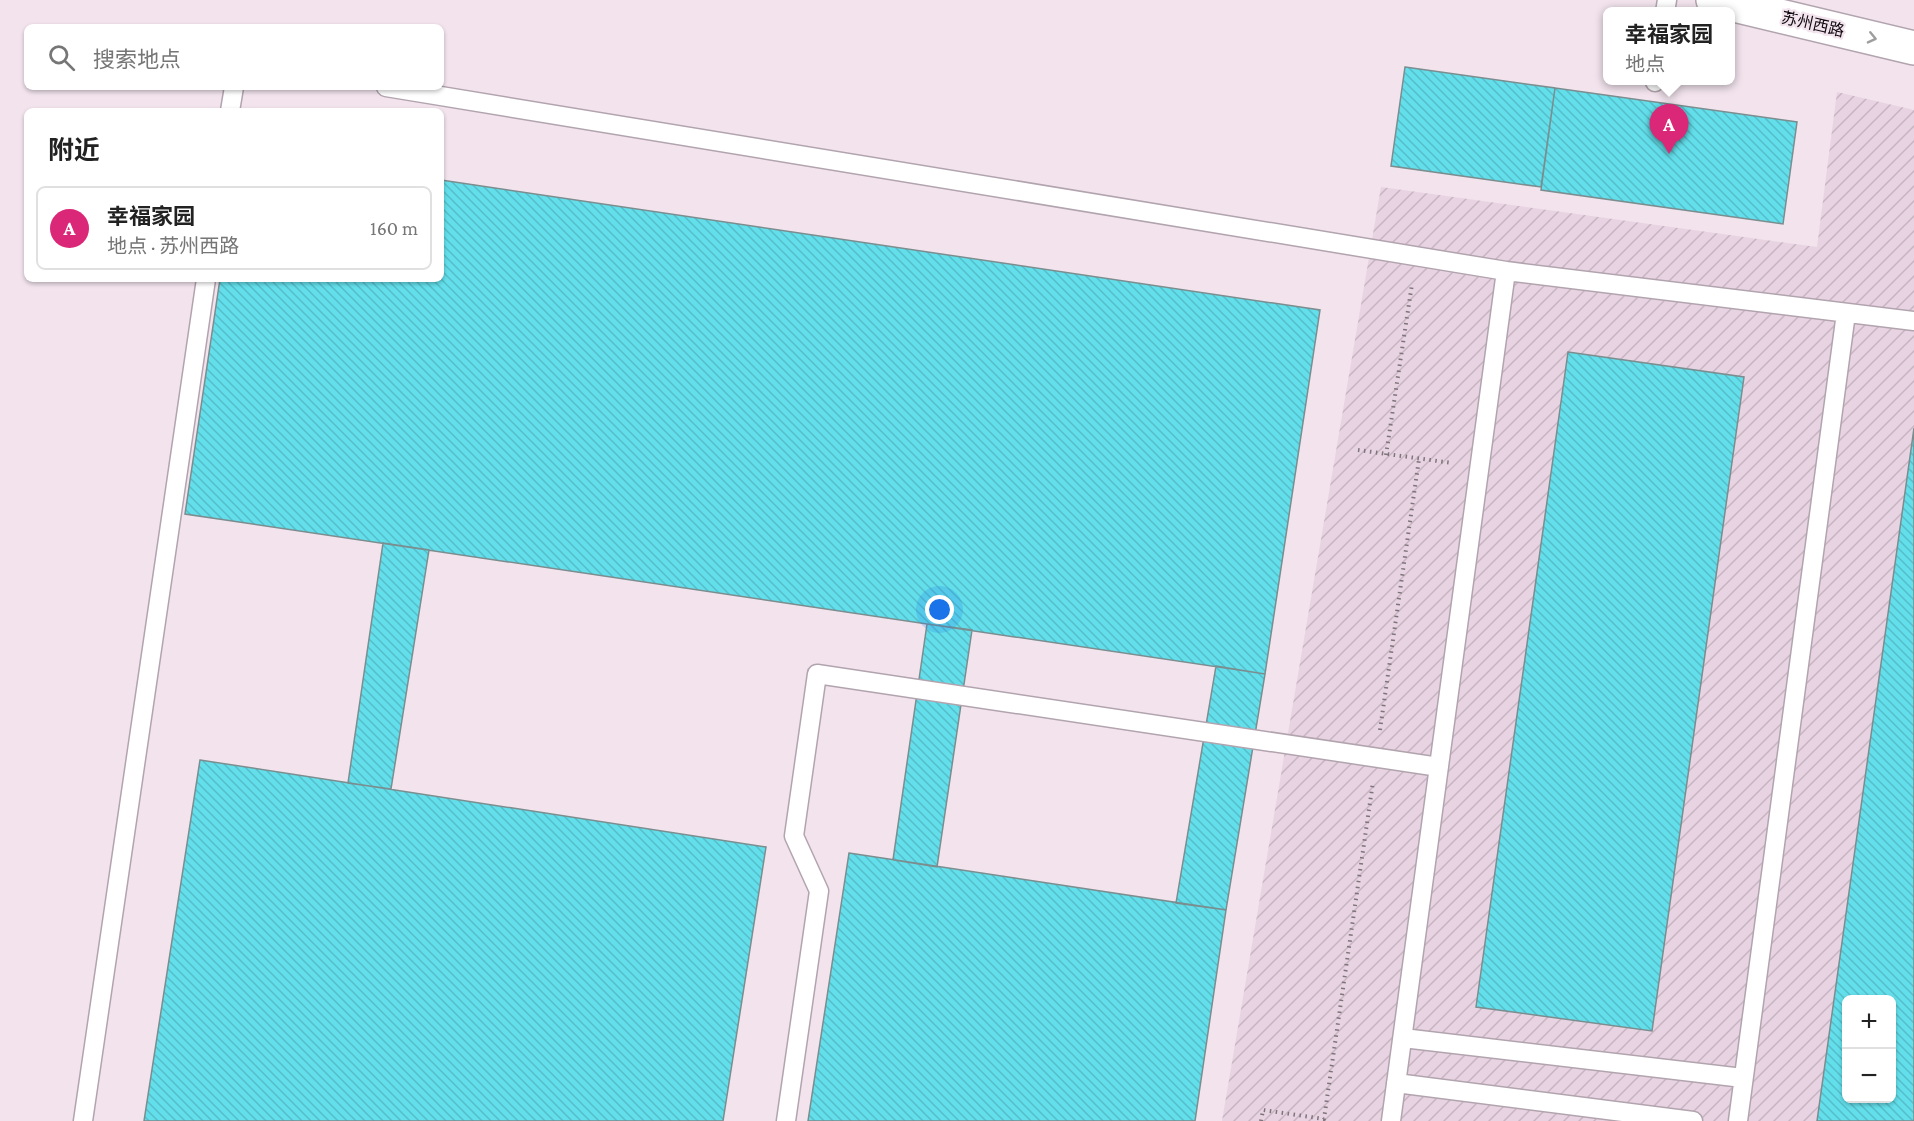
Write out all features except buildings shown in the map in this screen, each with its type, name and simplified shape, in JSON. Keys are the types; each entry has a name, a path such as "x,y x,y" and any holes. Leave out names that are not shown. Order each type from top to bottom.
{"main road":[{"name":"苏州西路","path":"1713,0 1914,48"}],"lane":[{"path":"230,108 234,90"},
{"path":"404,90 1506,271 1914,321"},
{"path":"1391,1121 1506,271"},
{"path":"83,1121 206,282"},
{"path":"1738,1121 1846,313"},
{"path":"786,1121 819,891 794,836 817,675 1439,767"},
{"path":"1403,1038 1743,1078"},
{"path":"1396,1083 1694,1121"}],"path":[{"path":"1386,455 1417,256"},
{"path":"1358,450 1479,467"},
{"path":"1262,1121 1263,1110 1324,1119 1419,459"}],"shaded area":[{"path":"1837,92 1914,110 1914,1121 1222,1121 1381,187 1817,247"}],"place":[{"name":"幸福家园","path":"1669,154"}]}
